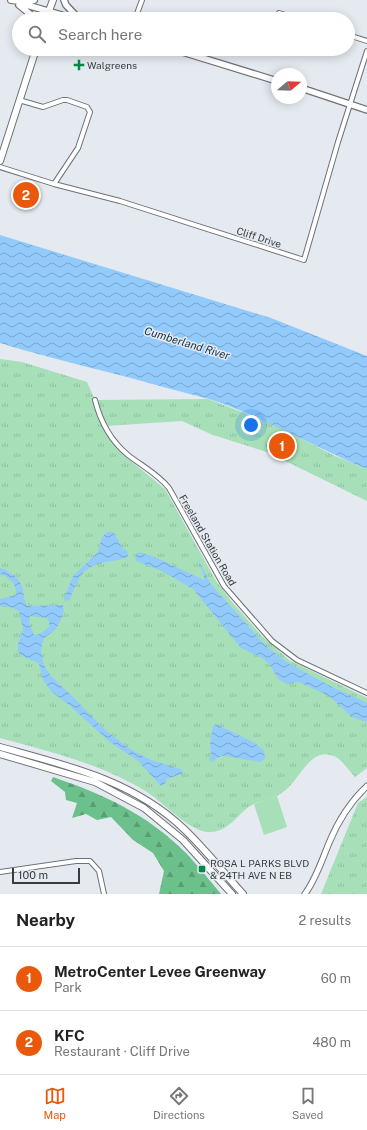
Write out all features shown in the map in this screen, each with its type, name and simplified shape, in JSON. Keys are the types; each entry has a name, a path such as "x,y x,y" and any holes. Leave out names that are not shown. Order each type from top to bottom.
{"main road":[{"path":"10,0 27,2 34,0"},
{"path":"10,0 49,12 53,0"},
{"path":"10,0 24,7 28,12"},
{"path":"64,0 66,5 72,12"},
{"path":"0,161 34,56"},
{"path":"196,56 271,79"},
{"path":"307,90 367,110"},
{"path":"0,746 98,775 149,802 184,829 243,894"},
{"path":"0,754 95,782 144,808 183,840 232,894"}],"street":[{"path":"138,12 142,0"},
{"path":"355,37 367,41"},
{"name":"Cliff Drive","path":"0,167 54,184 120,201 304,260 367,51"},
{"path":"19,100 43,107 67,100 87,107 90,112 78,148 54,184"},
{"name":"Freeland Station Road","path":"95,400 101,420 120,448 157,476 169,488 224,586 262,631 280,648 297,660 367,693"},
{"path":"305,894 317,872 337,825 354,800 367,786"},
{"path":"0,872 76,861 90,861 99,871 104,894"}],"green space":[{"path":"0,359 22,362 87,382 95,400 208,399 273,424 335,456 367,469 367,501 267,452 213,435 182,421 105,426 121,453 165,489 216,581 261,635 289,660 367,698 367,768 355,777 336,757 327,754 319,755 312,759 289,787 279,795 250,806 227,826 210,832 195,828 186,823 154,797 130,782 94,766 38,748 0,738"},
{"path":"53,777 108,799 141,817 172,840 187,854 221,894 159,894 164,871 153,853 133,840 111,817 97,820 86,814 72,818 77,803 66,800 65,792 51,781"},
{"path":"277,796 287,827 264,835 254,804"},
{"path":"367,797 367,894 321,894 358,803"}],"water":[{"name":"Cumberland River","path":"0,235 271,318 367,356 367,469 249,414 209,399 0,343"},
{"path":"107,532 113,532 122,547 127,551 128,556 96,565 84,572 79,578 69,600 65,601 64,598 73,576 98,552 102,537"},
{"path":"140,552 157,558 204,580 204,576 196,555 210,583 266,646 288,663 328,685 367,703 367,722 352,717 329,696 299,682 287,684 278,679 270,665 264,659 241,648 193,589 162,571 136,561 135,556"},
{"path":"0,568 11,573 20,582 27,606 63,605 64,611 59,624 55,630 44,638 42,644 41,651 44,665 50,675 105,730 130,749 151,760 180,769 184,773 167,779 165,784 161,786 137,760 111,743 68,704 52,692 43,680 39,663 24,657 18,652 18,644 23,629 19,611 10,607 0,606 0,599 16,595 16,591 10,579 0,574","holes":["30,616 47,618 49,621 49,627 40,634 34,635 29,623"]},
{"path":"216,724 255,743 264,751 265,759 260,762 221,756 211,762 209,759 211,756 210,744 213,726"}],"place":[{"name":"Walgreens","path":"79,65"},
{"name":"KFC","path":"26,195"},
{"name":"MetroCenter Levee Greenway","path":"282,446"},
{"name":"ROSA L PARKS BLVD & 24TH AVE N EB","path":"202,869"}]}
